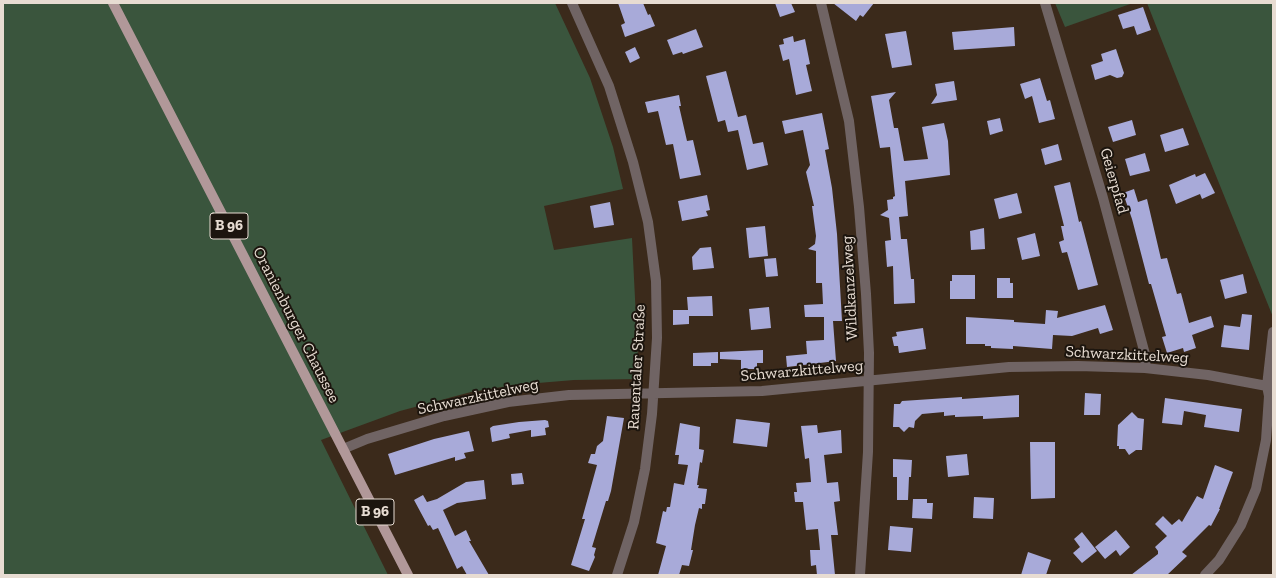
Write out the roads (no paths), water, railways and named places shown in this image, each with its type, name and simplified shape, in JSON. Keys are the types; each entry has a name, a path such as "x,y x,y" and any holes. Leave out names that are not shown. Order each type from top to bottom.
{"main road":[{"name":"Oranienburger Chaussee","path":"113,3 408,575"}],"street":[{"name":"Rauentaler Straße","path":"572,3 609,86 635,169 648,222 656,281 657,338 654,393 645,469 634,522 617,575"},
{"name":"Wildkanzelweg","path":"821,3 844,98 855,169 864,267 869,380 868,452 860,575"},
{"name":"Geierpfad","path":"1045,3 1103,198 1146,358 1146,368"},
{"path":"1205,575 1219,560 1241,525 1256,489 1266,440 1269,396 1267,387 1273,332"},
{"name":"Schwarzkittelweg","path":"343,449 367,439 444,416 508,402 569,395 762,391 1009,366 1146,368 1208,376 1267,387"}]}
